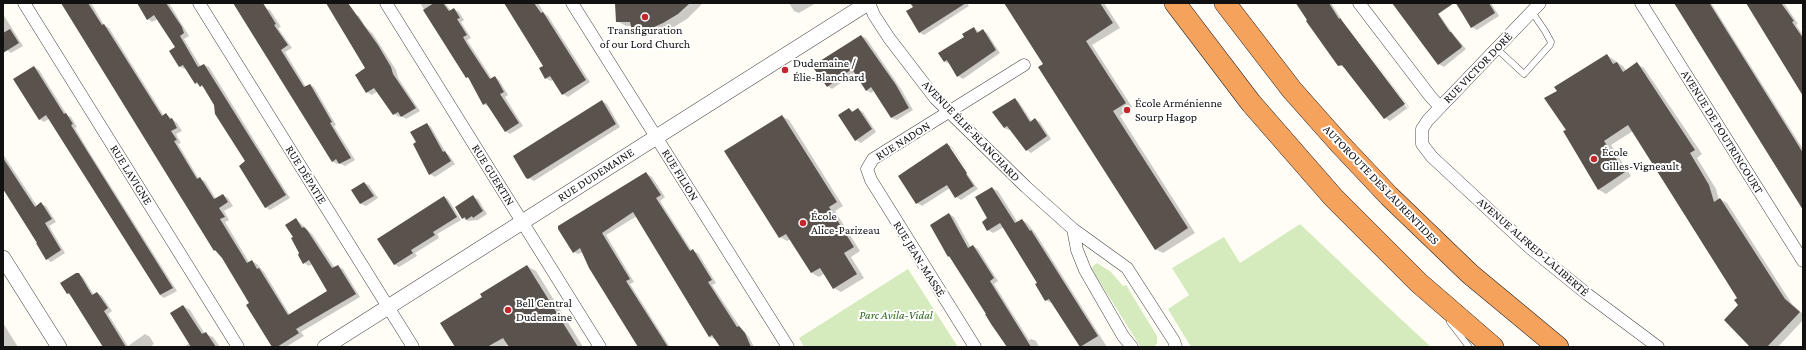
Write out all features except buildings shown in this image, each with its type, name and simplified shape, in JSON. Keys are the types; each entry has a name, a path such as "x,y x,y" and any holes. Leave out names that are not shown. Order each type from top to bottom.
{"highway":[{"path":"1175,3 1212,54 1273,130 1333,197 1419,283 1493,347"},
{"name":"AUTOROUTE DES LAURENTIDES","path":"1225,3 1292,90 1338,143 1388,196 1470,274 1558,347"}],"street":[{"name":"RUE LAVIGNE","path":"24,3 238,347"},
{"name":"RUE DÉPATIE","path":"199,3 413,347"},
{"name":"RUE GUERTIN","path":"386,3 600,347"},
{"name":"RUE FILION","path":"572,3 788,347"},
{"name":"RUE DUDEMAINE","path":"325,347 868,3"},
{"name":"AVENUE ÉLIE-BLANCHARD","path":"868,3 877,20 899,52 935,98 1026,187 1073,229 1127,268 1174,341 1176,347"},
{"path":"1359,3 1440,107"},
{"path":"1524,3 1532,12"},
{"name":"RUE VICTOR DORÉ","path":"1421,135 1426,123 1440,107 1540,3"},
{"name":"AVENUE DE POUTRINCOURT","path":"1641,3 1803,261"},
{"name":"RUE NADON","path":"868,169 874,159 1024,65"},
{"name":"AVENUE ALFRED-LALIBERTÉ","path":"1421,135 1422,144 1432,157 1513,233 1574,284 1658,347"},
{"name":"RUE JEAN-MASSÉ","path":"868,169 870,180 974,347"},
{"path":"1073,229 1077,250 1085,270 1123,336 1132,347"},
{"path":"3,258 59,347"}],"lane":[{"path":"1497,49 1524,74 1551,42 1532,12"},
{"path":"1419,283 1442,312"},
{"path":"1446,318 1469,347"}],"green space":[{"path":"1300,224 1431,347 1191,347 1168,309 1189,295 1172,268 1224,237 1240,263"},
{"path":"1097,263 1111,272 1123,286 1126,285 1157,336 1157,343 1154,347 1140,346 1091,268"},
{"name":"Parc Avila-Vidal","path":"908,269 958,347 804,347 799,338"}],"place":[{"name":"Transfiguration of our Lord Church","path":"645,17"},
{"name":"Dudemaine / Élie-Blanchard","path":"785,70"},
{"name":"École Arménienne Sourp Hagop","path":"1127,110"},
{"name":"École Gilles-Vigneault","path":"1594,159"},
{"name":"École Alice-Parizeau","path":"803,223"},
{"name":"Bell Central Dudemaine","path":"508,310"}]}
